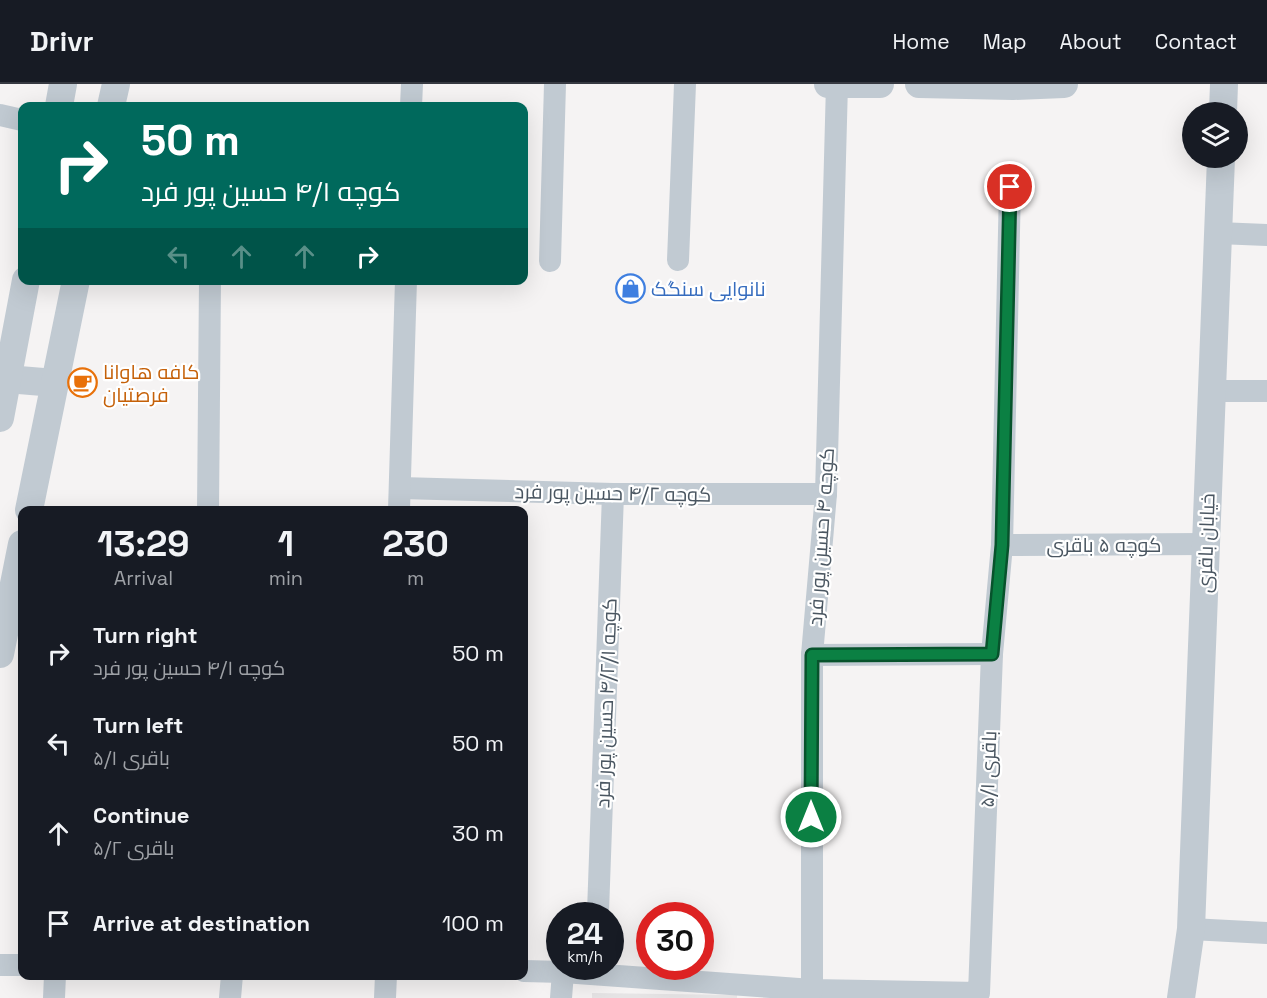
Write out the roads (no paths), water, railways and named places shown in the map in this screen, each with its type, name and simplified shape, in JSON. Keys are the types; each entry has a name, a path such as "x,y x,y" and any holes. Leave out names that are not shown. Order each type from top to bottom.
{"street":[{"path":"59,102 63,84"},
{"path":"112,102 116,84"},
{"path":"411,102 412,84"},
{"path":"550,261 555,84"},
{"path":"678,260 686,84"},
{"path":"828,84 880,84"},
{"name":"کوچه ۴ حسین پور فرد","path":"812,990 812,655 826,494 837,84"},
{"path":"919,84 1013,86 1064,84"},
{"path":"1223,102 1224,84"},
{"path":"0,115 18,119"},
{"name":"خیابان باقری","path":"1181,998 1191,929 1221,168"},
{"name":"باقری ۵/۱","path":"812,990 979,993 992,654 1002,545 1010,187"},
{"path":"1218,233 1267,236"},
{"path":"0,418 25,285"},
{"path":"30,506 75,285"},
{"path":"208,506 210,285"},
{"path":"400,499 406,285"},
{"path":"7,379 56,383"},
{"path":"1212,390 1267,391"},
{"name":"کوچه ۴/۲ حسین پور فرد","path":"400,499 613,494 826,494"},
{"name":"کوچه ۴/۲/۱ حسین پور فرد","path":"598,902 613,494"},
{"name":"کوچه ۵ باقری","path":"1002,545 1206,544"},
{"path":"0,654 18,564"},
{"path":"812,655 992,654"},
{"path":"1191,929 1267,933"},
{"path":"0,965 18,965"},
{"path":"528,971 546,972"},
{"path":"624,976 812,990"},
{"path":"54,998 56,980"},
{"path":"230,998 232,980"},
{"path":"385,998 386,980"},
{"path":"561,998 562,980"}],"place":[{"name":"نانوایی سنگک","path":"630,289"},
{"name":"کافه هاوانا فرصتیان","path":"82,383"}]}
